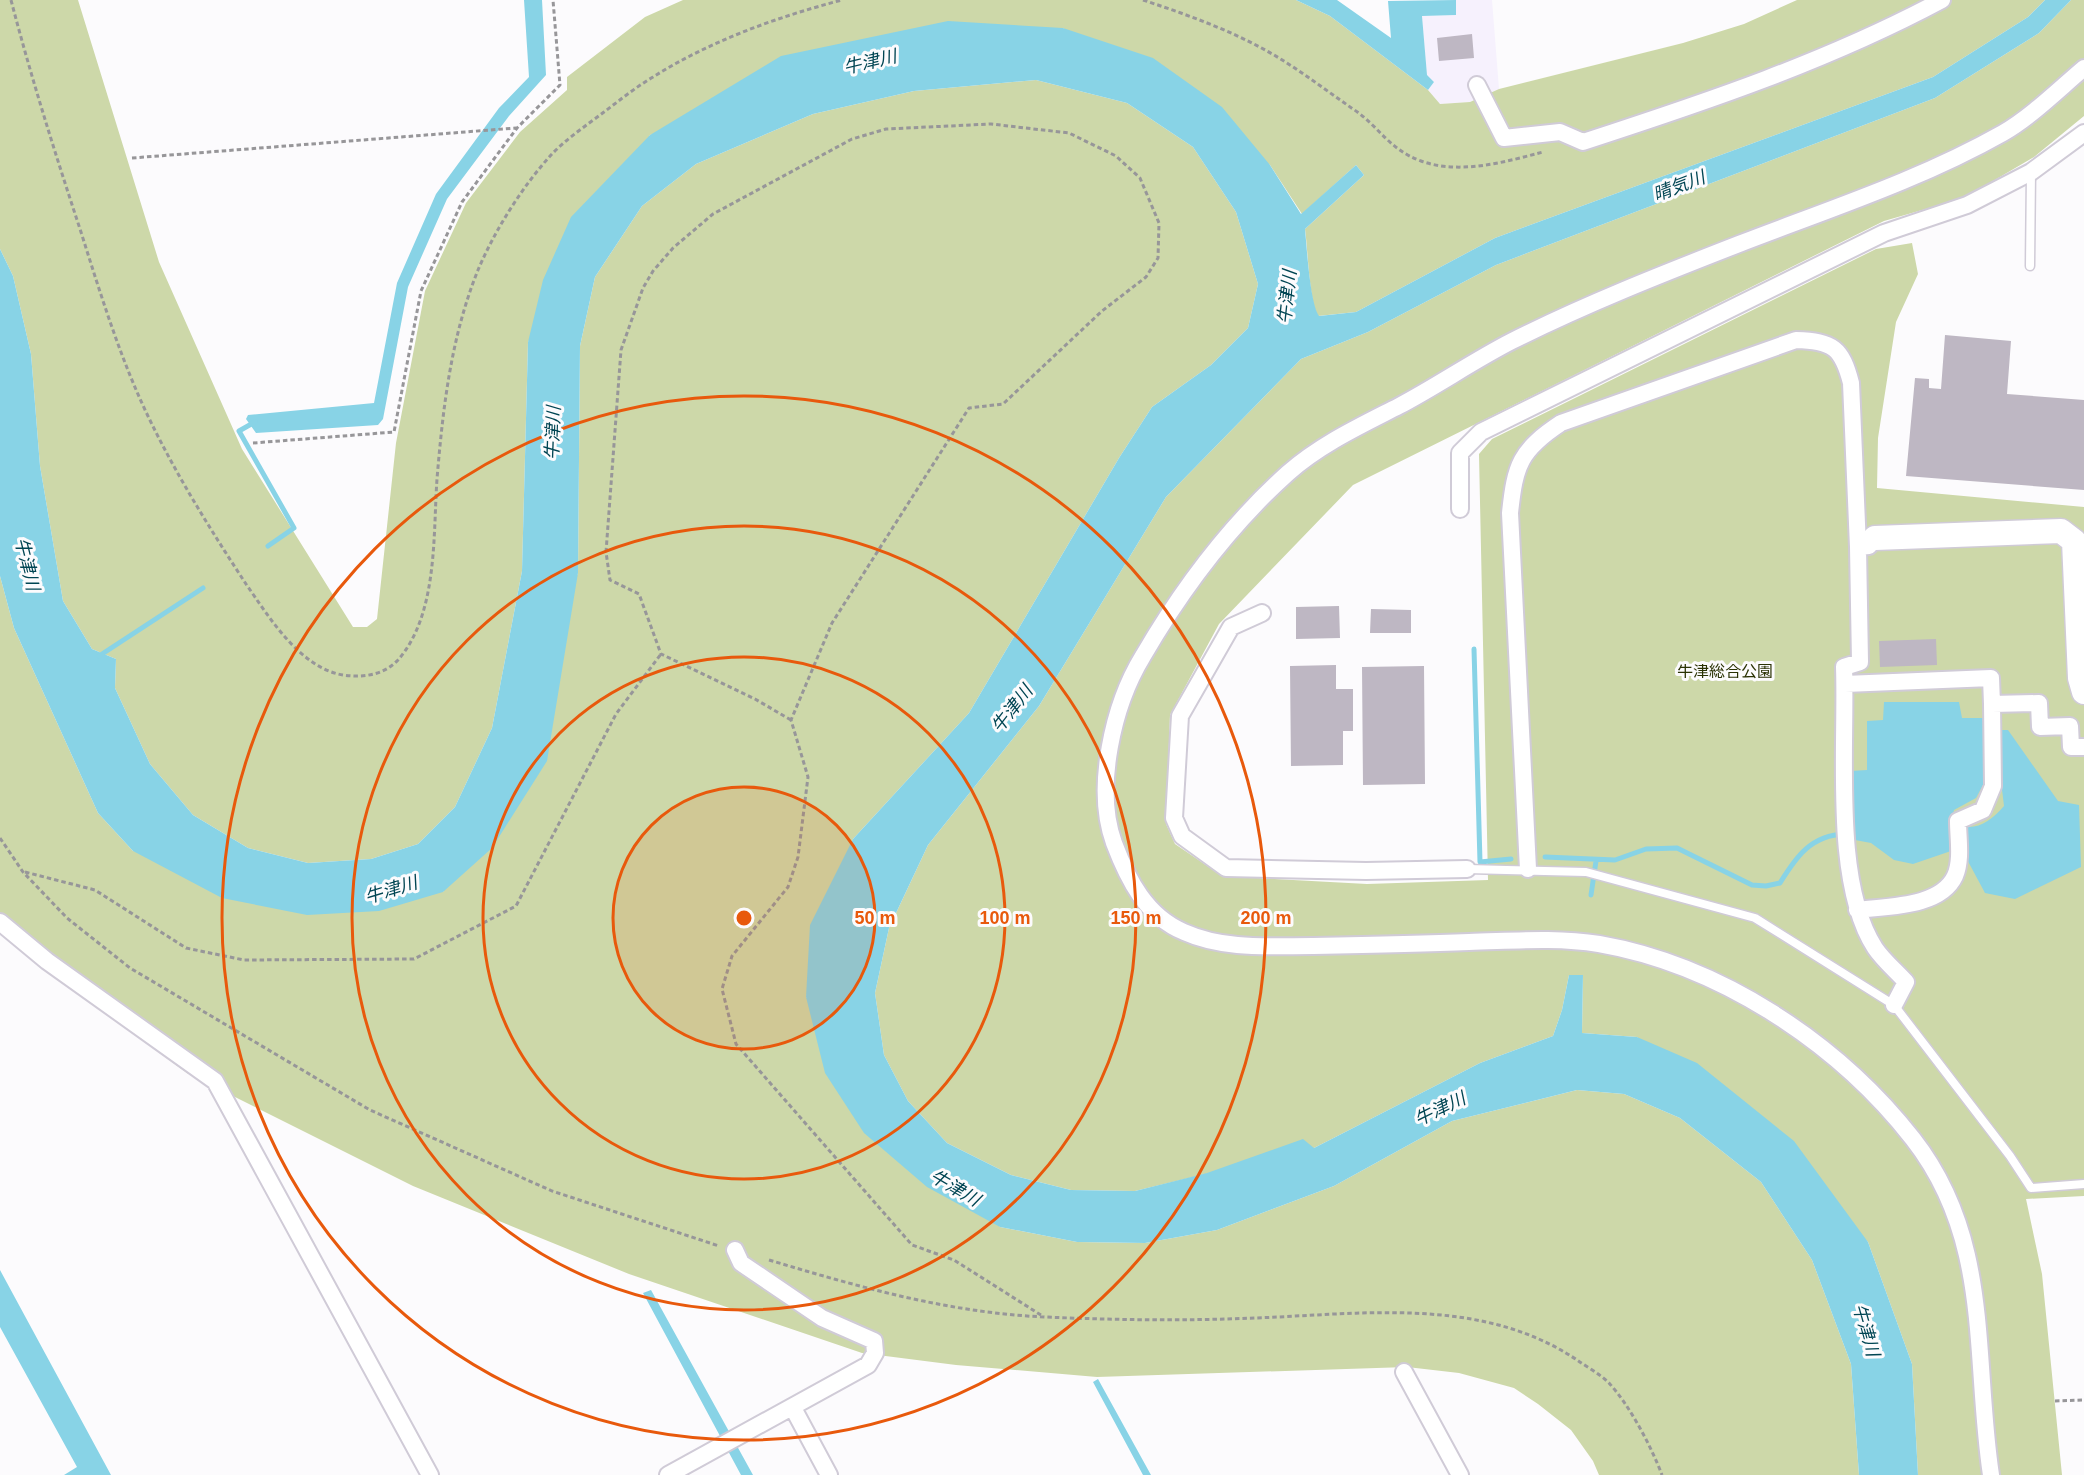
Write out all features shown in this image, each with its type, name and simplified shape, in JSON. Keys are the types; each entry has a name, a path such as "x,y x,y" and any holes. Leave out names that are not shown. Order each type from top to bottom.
{"street":[{"path":"1477,85 1504,138 1560,132 1583,142 1774,77 1891,28 1942,0"},
{"path":"1991,1475 1985,1437 1976,1301 1965,1236 1947,1191 1916,1142 1866,1084 1801,1030 1736,993 1675,965 1600,945 1541,940 1270,946 1219,944 1179,931 1151,909 1128,879 1109,830 1106,774 1121,698 1137,665 1179,596 1237,524 1291,470 1351,428 1397,407 1517,339 1628,287 1928,170 2009,130 2084,68"},
{"path":"1460,509 1460,453 1481,432 1884,233 1968,205 2031,172 2084,133"},
{"path":"1528,869 1510,513 1514,473 1536,440 1561,423 1797,340 1817,340 1835,348 1845,361 1851,383 1866,543 1860,662 1845,668 1848,870 1857,910 1875,948 1906,982 1894,1005"},
{"path":"1866,543 2061,531 2074,541 2080,678 2084,692"},
{"path":"1263,613 1231,627 1180,716 1174,818 1182,836 1226,868 1366,871 1467,869"},
{"path":"1845,684 1990,678 1992,705 1993,786 1983,810 1958,821 1959,856 1955,877 1942,892 1926,900 1857,910"},
{"path":"1992,705 2039,703 2040,727 2070,726 2071,747 2084,747"},
{"path":"0,921 47,961 215,1081 430,1475"},
{"path":"668,1475 868,1365 875,1353 874,1341 822,1318 741,1263 735,1250"},
{"path":"1404,1372 1460,1475"},
{"path":"793,1408 829,1475"}],"lane":[{"path":"2030,266 2031,172"},
{"path":"1467,869 1586,872 1755,918 1894,1005 2010,1156 2031,1188 2084,1184"}],"path":[{"path":"11,0 54,152 112,330 147,415 208,526 255,598 291,642 320,668 358,677 375,674 395,663 410,643 422,612 429,577 443,405 451,360 479,268 497,232 518,200 552,153 653,76 717,44 793,13 842,0"},
{"path":"253,443 394,432 421,291 462,202 517,128 560,85 553,0"},
{"path":"1143,0 1205,21 1274,55 1357,111 1392,146 1422,162 1451,166 1499,164 1552,150"},
{"path":"791,720 755,699 661,654 639,594 610,580 606,552 621,350 643,288 653,271 672,249 713,214 852,139 886,129 991,124 1069,133 1116,156 1140,178 1159,223 1158,258 1146,277 1102,311 1003,404 969,408 832,623 791,720 808,777 798,857 788,887 732,956 722,989 736,1044 912,1245 954,1260 1044,1317"},
{"path":"132,158 517,128"},
{"path":"23,872 94,890 186,948 244,960 414,959 516,906 616,714 661,654"},
{"path":"0,838 23,872 66,918 130,968 370,1110 552,1191 735,1250"},
{"path":"769,1260 872,1290 968,1310 1044,1317 1252,1318 1377,1311 1443,1315 1509,1327 1558,1348 1608,1382 1650,1444 1662,1475"},
{"path":"2055,1401 2084,1400"}],"shaded area":[{"path":"1456,0 1492,0 1499,89 1470,102 1440,104 1428,90 1434,82 1427,76 1422,16 1456,15"}],"green space":[{"path":"0,0 78,0 159,262 242,449 353,627 367,627 377,619 396,443 425,291 466,203 520,132 567,90 567,77 645,17 683,0 1296,0 1330,16 1428,90 1440,104 1470,102 1499,89 1683,43 1744,24 1797,0 2045,0 2028,17 1933,77 1495,238 1356,312 1318,316 1311,287 1305,229 1364,175 1356,165 1302,214 1270,165 1063,28 650,135 528,342 522,571 492,728 455,807 418,844 371,859 308,863 248,848 193,815 150,764 115,688 116,659 92,649 63,601 40,466 31,354 13,276 0,249"},
{"name":"牛津総合公園","path":"2071,0 2084,0 2084,116 2034,157 1964,198 1884,221 1353,485 1219,624 1170,715 1166,824 1175,844 1222,876 1367,884 1488,880 1479,454 1492,439 1876,249 1912,243 1918,274 1896,322 1878,438 1877,488 2084,507 2084,1196 2026,1199 2042,1274 2062,1475 1918,1475 1912,1364 1868,1242 1637,1037 1582,1033 1583,975 1569,975 1562,1010 1553,1036 1480,1063 1314,1148 1135,1191 1071,1190 1011,1175 947,1143 908,1101 884,1055 875,993 889,928 928,845 1039,706 1166,497 1301,359 1368,332 1496,265 1935,98 2039,33"},
{"path":"1036,80 1127,103 1193,147 1236,212 1258,284 1248,328 1211,365 1152,407 1119,458 969,713 853,839 806,997 1000,1227 1077,1242 1145,1243 1217,1230 1334,1186 1452,1121 1577,1090 1624,1094 1680,1118 1761,1182 1812,1260 1851,1364 1859,1475 1599,1475 1593,1461 1571,1430 1538,1404 1514,1388 1459,1373 1407,1367 1097,1377 956,1365 862,1353 629,1274 413,1186 187,1073 40,965 0,926 0,576 14,628 98,813 133,851 443,892 578,573 580,346 595,277 642,206 696,164 813,114 914,91"}],"water":[{"path":"524,0 542,0 546,75 509,116 447,199 408,287 383,419 378,425 256,433 246,419 248,415 374,403 397,283 436,194 499,108 529,77"},
{"path":"1296,0 1337,0 1391,38 1388,1 1456,0 1456,15 1422,16 1427,75 1434,82 1428,90 1330,16"},
{"path":"2045,0 2071,0 2039,33 1935,98 1496,265 1368,332 1301,359 1166,497 1039,706 928,845 889,928 875,993 884,1055 908,1101 947,1143 1011,1175 1071,1190 1135,1191 1207,1173 1303,1139 1314,1148 1480,1063 1553,1036 1562,1010 1569,975 1583,975 1582,1033 1637,1037 1697,1063 1794,1141 1868,1242 1912,1364 1918,1475 1859,1475 1851,1364 1812,1260 1761,1182 1680,1118 1624,1094 1577,1090 1452,1121 1334,1186 1217,1230 1145,1243 1077,1242 1000,1227 927,1187 864,1133 825,1073 806,997 810,925 853,839 969,713 1119,458 1152,407 1211,365 1248,328 1258,284 1236,212 1193,147 1127,103 1036,80 914,91 813,114 696,164 642,206 595,277 580,346 578,573 547,761 492,848 443,892 379,911 307,915 222,898 133,851 98,813 14,628 0,576 0,249 13,276 31,354 40,466 63,601 92,649 116,659 115,688 150,764 193,815 248,848 308,863 371,859 418,844 455,807 492,728 522,571 528,342 543,280 571,217 650,135 781,56 948,21 1063,28 1153,58 1222,107 1270,165 1301,214 1356,165 1364,175 1305,229 1311,288 1319,316 1356,312 1495,238 1933,77 2028,17"},
{"path":"1884,702 1959,702 1962,718 1987,718 1988,730 2008,730 2058,801 2079,805 2081,867 2015,899 1985,893 1963,852 1951,851 1913,864 1894,860 1871,843 1855,840 1850,771 1867,770 1867,721 1883,720","holes":["2001,781 2004,806 1981,825 1967,827 1951,823 1954,810 1976,798 1984,783"]},
{"path":"0,1270 111,1475 64,1475 77,1467 0,1327"},
{"path":"651,1290 753,1475 741,1475 643,1293"},
{"path":"1098,1379 1151,1475 1143,1475 1093,1382"}],"building":[{"path":"1472,34 1474,58 1439,61 1437,38"},
{"path":"1945,335 2011,341 2007,394 2084,400 2084,490 1906,476 1915,378 1929,379 1929,388 1941,389"},
{"path":"1339,606 1340,638 1296,639 1296,607"},
{"path":"1371,609 1411,610 1411,633 1370,633"},
{"path":"1936,639 1937,665 1880,667 1879,641"},
{"path":"1336,665 1336,689 1353,689 1353,731 1343,731 1343,765 1291,766 1290,666"},
{"path":"1424,666 1425,784 1363,785 1362,667"}],"waterway":[{"path":"255,422 239,431 294,528 268,546"},
{"path":"99,656 203,588"},
{"path":"1474,649 1480,862 1511,859"},
{"path":"1545,857 1615,860 1646,849 1677,848 1752,885 1766,886 1780,883 1799,856 1814,843 1833,835 1845,834"},
{"path":"1591,895 1596,861"}],"water label":[{"name":"牛津川","path":"870,62"},
{"name":"晴気川","path":"1679,186"},
{"name":"牛津川","path":"1287,297"},
{"name":"牛津川","path":"553,433"},
{"name":"牛津川","path":"27,564"},
{"name":"牛津川","path":"1012,709"},
{"name":"牛津川","path":"391,890"},
{"name":"牛津川","path":"1440,1109"},
{"name":"牛津川","path":"955,1188"},
{"name":"牛津川","path":"1866,1330"}]}
